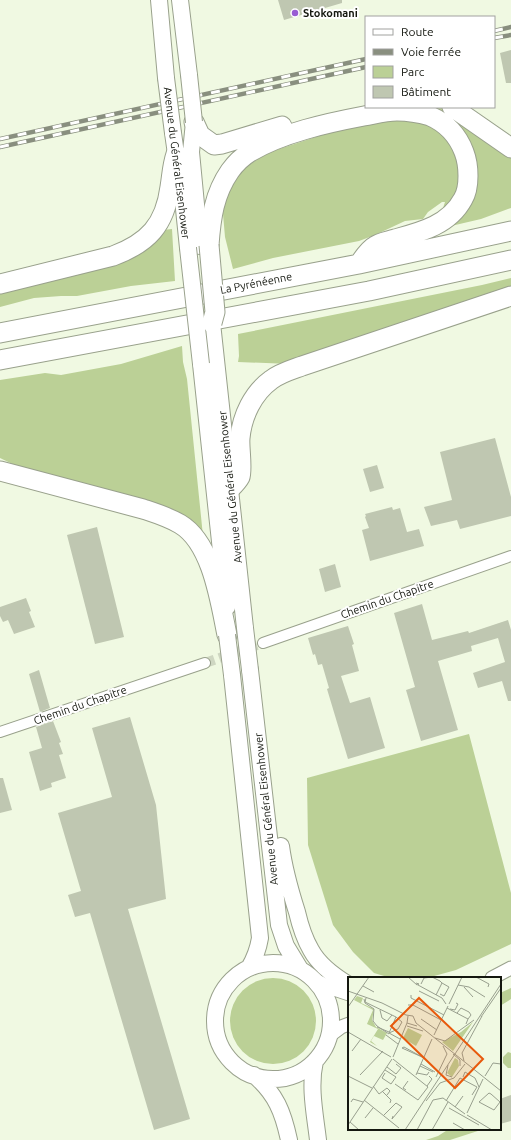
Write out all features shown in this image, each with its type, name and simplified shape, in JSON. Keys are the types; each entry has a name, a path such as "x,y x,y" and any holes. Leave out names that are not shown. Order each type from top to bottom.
{"highway":[{"path":"194,122 200,135 214,145 222,144 365,102"},
{"path":"453,108 511,148"},
{"path":"212,323 215,312 199,247 211,218 221,185 239,160 248,153 264,145 296,133 350,119 396,111 429,116 443,123 454,134 463,148 468,162 468,175 464,198 456,210 444,221 423,231 374,246 359,264"},
{"path":"0,284 113,256 128,250 141,242 151,234 159,224 166,207 170,187 171,167 176,154"},
{"name":"La Pyrénéenne","path":"0,333 359,264 511,232"},
{"path":"0,360 368,291 511,260"},
{"path":"230,489 240,477 240,437 244,420 250,405 270,380 302,366 511,296"},
{"path":"0,471 163,515 181,524 194,537 206,554 213,572 227,635"}],"main road":[{"name":"Avenue du Général Eisenhower","path":"159,0 166,78 176,154 199,247"},
{"name":"Avenue du Général Eisenhower","path":"180,0 194,122 191,152 199,247 201,364 228,599 227,635 260,938 256,956 248,968"},
{"name":"Avenue du Général Eisenhower","path":"212,323 279,925 286,946 300,969"},
{"path":"266,806 278,830 283,866 303,934 308,945 323,966 338,979 348,984"},
{"path":"274,963 300,969 314,979 322,988 327,1000 331,1012 331,1024 326,1045 315,1061 297,1074 276,1079 254,1075 243,1070 225,1053 219,1042 216,1023 218,1005 222,994 229,983 248,968 261,964 274,963"},
{"path":"315,1061 312,1074 314,1112 318,1140"},
{"path":"254,1075 265,1085 278,1102 285,1120 289,1140"}],"street":[{"name":"Chemin du Chapitre","path":"263,643 511,556"},
{"name":"Chemin du Chapitre","path":"0,732 205,663"},
{"path":"494,977 511,968"},
{"path":"314,979 336,990 348,994"},
{"path":"329,1036 341,1027 348,1024"}],"green space":[{"path":"427,108 447,109 511,152 511,208 481,219 451,226 477,171 475,153 465,135"},
{"path":"404,120 427,122 440,129 461,159 459,190 444,210 443,208 445,202 442,202 428,212 423,219 405,221 359,241 273,258 233,269 225,237 223,214 225,194 245,167 270,152 337,130 381,122"},
{"path":"172,229 175,281 131,286 77,296 34,298 0,307 0,292 163,230"},
{"path":"511,278 511,288 290,364 238,362 238,334"},
{"path":"182,346 183,362 187,379 203,536 27,471 0,458 0,380 45,373 61,375 121,364"},
{"path":"469,734 511,893 511,944 456,970 431,977 388,977 374,973 353,952 333,925 308,845 307,778"},
{"path":"265,978 281,978 290,981 304,990 313,1004 316,1013 316,1029 313,1038 304,1052 290,1061 281,1064 265,1064 249,1057 242,1052 237,1045 230,1029 230,1013 237,997 242,990 249,985"},
{"path":"511,988 511,999 501,1005 501,993"},
{"path":"508,1052 511,1053 511,1068 508,1068 503,1063 503,1057"},
{"path":"447,1130 481,1130 450,1140 426,1140 438,1136"}],"building":[{"name":"Stokomani","path":"278,0 342,0 342,3 284,20"},
{"path":"511,50 511,83 506,83 500,53"},
{"path":"495,438 511,497 511,516 460,529 457,520 431,526 424,507 452,500 440,452"},
{"path":"377,465 384,488 370,492 363,469"},
{"path":"392,507 393,510 400,508 407,532 419,529 424,546 370,561 362,530 369,528 365,514"},
{"path":"97,527 124,637 95,644 67,535"},
{"path":"335,564 341,587 325,592 319,569"},
{"path":"26,598 31,611 29,612 35,627 14,634 8,620 3,622 0,616 0,607"},
{"path":"422,604 432,640 468,631 469,633 508,620 511,630 511,701 508,701 502,681 478,688 473,673 505,662 498,638 471,646 472,651 438,661 458,730 421,741 406,690 415,687 394,613"},
{"path":"348,626 354,644 352,645 359,671 341,676 350,703 370,697 385,748 348,759 327,689 329,688 322,664 318,665 315,654 313,655 308,638"},
{"path":"39,670 50,708 40,712 29,674"},
{"path":"130,717 156,805 166,899 128,909 190,1119 154,1130 90,913 75,917 68,895 81,891 58,813 112,797 92,728"},
{"path":"53,721 61,742 59,743 63,754 59,755 66,778 51,783 52,787 40,791 29,752 42,748 36,727"},
{"path":"0,778 3,778 12,810 0,813"},
{"path":"511,1095 511,1121 501,1124 501,1099"}],"tunnel":[{"path":"205,663 263,643"}],"railway":[{"path":"495,31 511,27"},
{"path":"495,38 511,35"},
{"path":"0,139 365,59"},
{"path":"0,147 365,67"}],"place":[{"name":"Stokomani","path":"295,13"}]}
